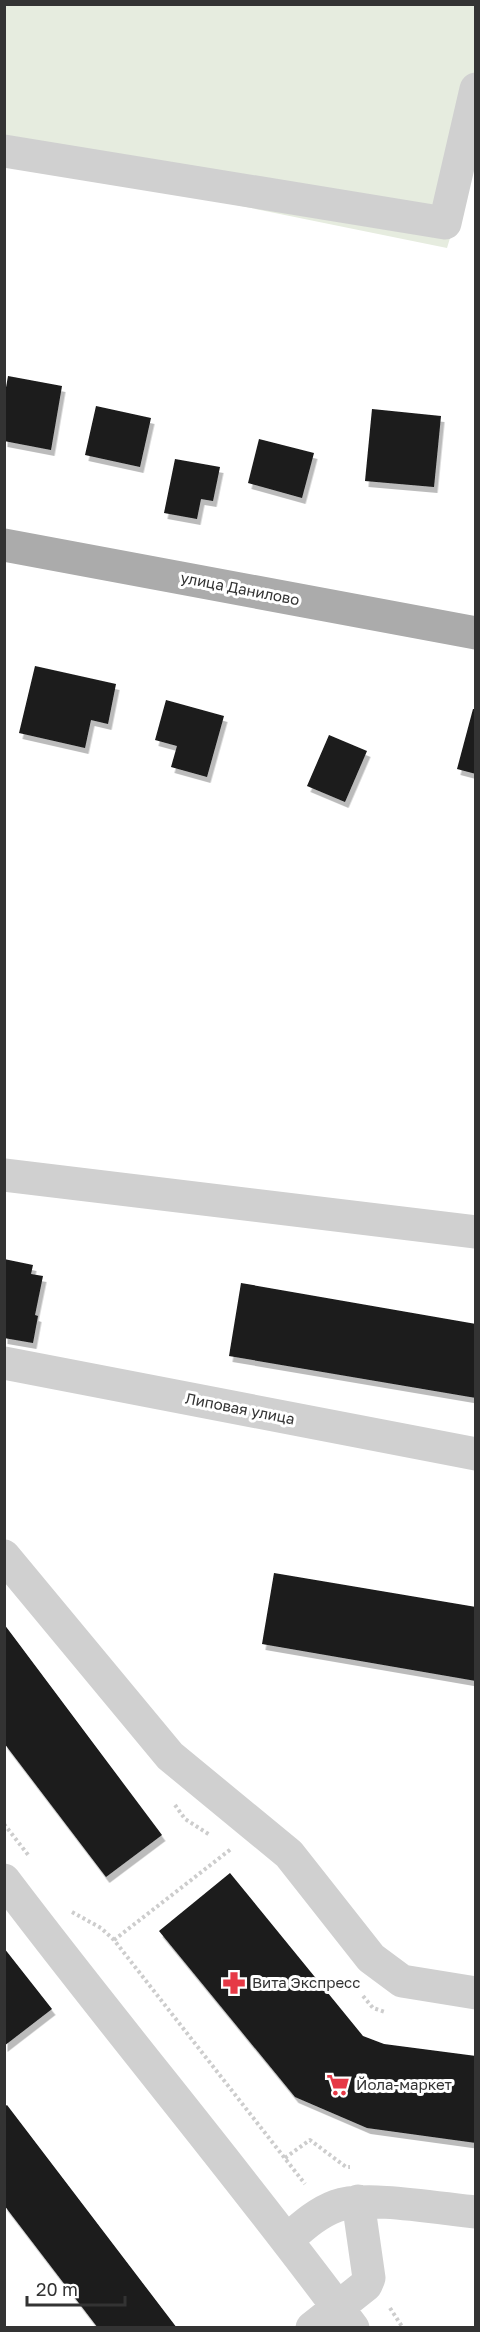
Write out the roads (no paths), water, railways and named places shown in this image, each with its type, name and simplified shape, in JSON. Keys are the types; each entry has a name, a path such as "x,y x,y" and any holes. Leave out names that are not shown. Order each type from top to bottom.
{"main road":[{"name":"улица Данилово","path":"4,545 476,633"}],"street":[{"path":"4,151 445,223 476,89"},
{"path":"4,1175 476,1232"},
{"name":"Липовая улица","path":"4,1363 476,1454"},
{"path":"4,1557 171,1756 289,1854 371,1958 402,1981 476,1993"},
{"path":"4,1880 65,1961 346,2317"},
{"path":"286,2240 319,2214 337,2205 358,2200 476,2212"},
{"path":"312,2328 346,2317 369,2278 358,2200"}],"place":[{"name":"Вита Экспресс","path":"234,1983"},
{"name":"Йола-маркет","path":"338,2085"}]}
